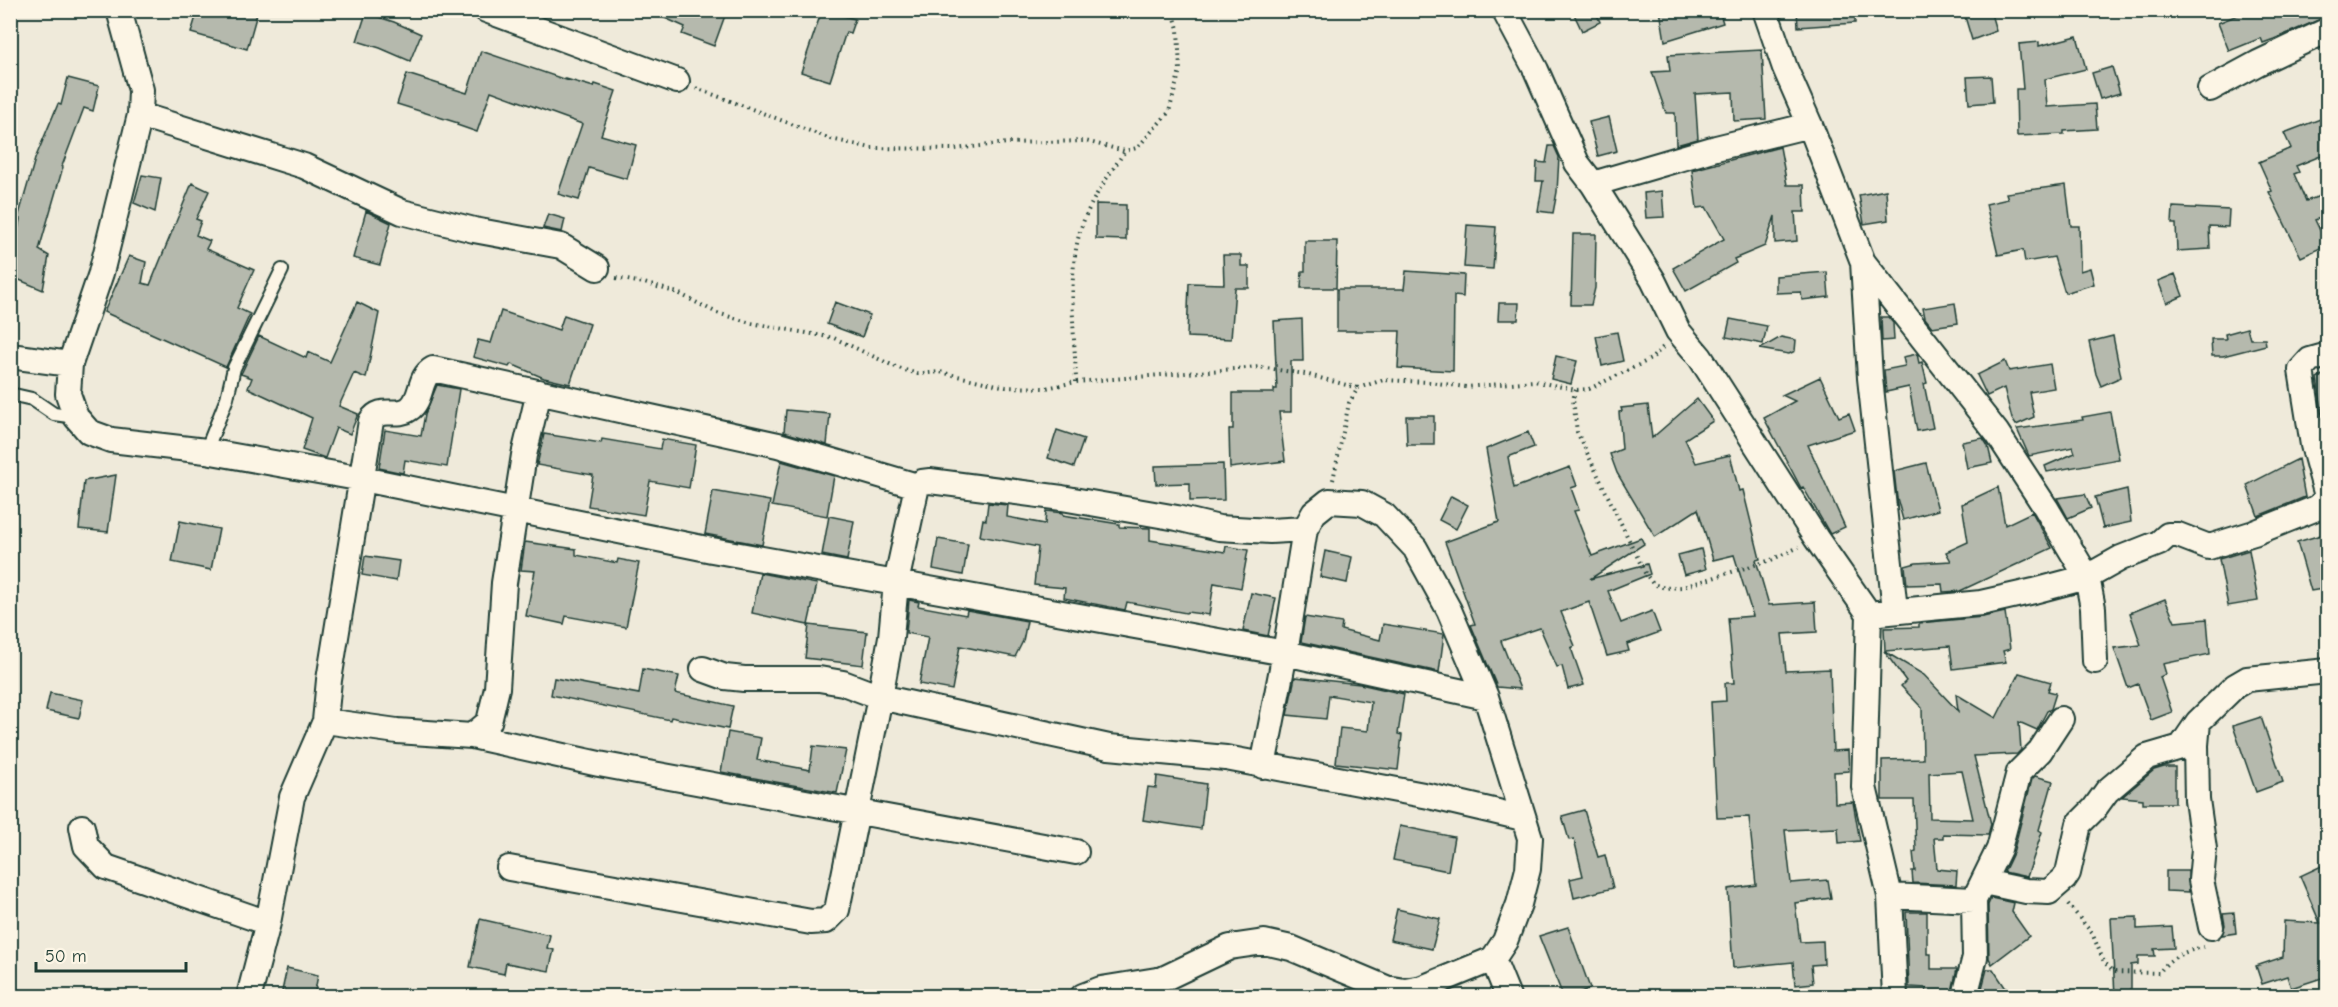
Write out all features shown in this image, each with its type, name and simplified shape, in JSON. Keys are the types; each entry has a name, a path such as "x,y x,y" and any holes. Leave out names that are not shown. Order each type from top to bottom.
{"street":[{"path":"119,10 141,90 140,115 101,273 70,364 68,394 75,417 89,432 111,440 206,451 363,479 516,512 712,550 1285,653 1486,697"},
{"path":"486,10 677,81"},
{"path":"1504,10 1536,70 1577,163 1593,184 1653,280 1678,331 1700,357 1816,538 1869,614 1864,787 1890,896 1895,996"},
{"path":"1765,10 1785,68 1810,125 1863,262 1997,434 2046,508 2086,577 2093,608 2095,661"},
{"path":"2210,89 2295,44 2328,30"},
{"path":"140,115 304,166 402,212 474,230 561,246 597,268"},
{"path":"1593,184 1716,148 1810,125"},
{"path":"1863,262 1870,378 1895,610"},
{"path":"1869,614 1981,603 2086,577 2121,558 2159,543 2168,535 2178,536 2209,547 2254,533 2319,507 2327,496 2313,445 2301,370 2310,360 2328,355"},
{"path":"11,357 70,364"},
{"path":"249,996 268,923 292,797 325,721 329,680 371,422 375,415 382,412 409,409 415,402 426,376 433,369 778,445 917,486"},
{"path":"472,736 489,722 497,688 504,583 524,455 539,392"},
{"path":"509,868 811,922 826,921 837,910 891,637 896,583 917,486 922,482 930,481 1062,498 1177,518 1219,528 1270,531 1305,529"},
{"path":"1083,996 1101,989 1163,979 1230,947 1264,942 1291,948 1386,988 1405,991 1422,988 1493,959 1505,941 1519,904 1528,869 1530,838 1486,697 1449,610 1415,549 1384,514 1362,503 1329,501 1314,513 1305,529 1285,653 1263,766"},
{"path":"703,669 725,677 744,679 827,680 843,683 880,697 1109,747 1226,758 1429,796 1523,818"},
{"path":"1890,896 1979,891 2049,892 2068,873 2079,824 2107,791 2146,757 2181,747 2199,722 2235,686 2247,679 2328,671"},
{"path":"1965,996 1975,957 1979,891 1999,849 2019,772 2040,751 2061,719"},
{"path":"325,721 397,731 472,736 599,764 1076,852"},
{"path":"2199,722 2196,745 2197,800 2205,849 2201,880 2211,927"},
{"path":"82,827 86,846 106,867 268,923"},
{"path":"1493,959 1508,996"}],"lane":[{"path":"206,451 227,398 234,368 282,270"},
{"path":"10,394 32,399 54,414 75,417"}],"path":[{"path":"677,81 831,139 871,148 955,149 1006,143 1085,141 1125,151 1137,148 1169,112 1180,70 1178,29 1173,10"},
{"path":"1076,382 1073,280 1079,235 1094,199 1125,151"},
{"path":"597,268 616,278 678,293 728,316 751,323 834,338 898,368 918,374 940,372 1006,387 1046,388 1076,382 1259,367 1305,374 1358,388 1383,380 1429,382 1466,387 1534,381 1575,390 1589,388 1651,359 1678,331"},
{"path":"1329,501 1349,403 1358,388"},
{"path":"1575,390 1573,399 1577,432 1645,573 1653,584 1665,588 1683,587 1771,560 1816,538"},
{"path":"2049,892 2070,906 2092,933 2104,962 2114,972 2160,973 2167,962 2174,957 2213,945 2211,927"}],"building":[{"path":"198,10 258,10 247,49 191,33"},
{"path":"647,10 727,10 714,46 682,34 685,27"},
{"path":"822,10 855,19 850,33 846,32 830,81 801,72"},
{"path":"1572,10 1595,10 1600,22 1582,31"},
{"path":"1660,10 1719,10 1723,23 1665,41"},
{"path":"1797,10 1855,10 1855,23 1798,27"},
{"path":"1963,10 1990,10 1996,31 1972,40"},
{"path":"2250,10 2328,10 2328,16 2263,43 2261,38 2229,51 2218,23"},
{"path":"366,13 421,34 410,61 357,41"},
{"path":"2077,36 2086,69 2045,79 2047,107 2095,104 2097,129 2064,131 2064,134 2017,136 2016,89 2023,89 2019,44 2039,42 2039,46"},
{"path":"1762,50 1766,119 1734,121 1733,92 1695,94 1698,139 1676,145 1675,113 1666,113 1652,72 1670,71 1668,55"},
{"path":"481,51 566,80 594,87 595,84 616,91 601,135 636,145 627,179 589,168 579,200 558,194 582,124 491,91 477,132 457,125 458,123 397,104 407,74 467,93"},
{"path":"2112,67 2120,93 2100,99 2092,73"},
{"path":"1991,76 1993,102 1969,104 1967,77"},
{"path":"68,78 99,86 93,111 84,108 62,166 39,250 49,256 43,290 10,276 20,219 18,218 35,159 58,104 61,105"},
{"path":"2328,116 2328,153 2296,166 2299,172 2294,174 2306,201 2328,193 2328,215 2315,220 2327,245 2301,257 2269,192 2272,191 2259,162 2291,148 2284,133"},
{"path":"1609,117 1617,151 1598,156 1589,122"},
{"path":"1549,146 1554,146 1559,157 1553,213 1538,211 1543,181 1536,181 1537,162 1546,163"},
{"path":"1780,147 1787,185 1804,185 1805,212 1795,212 1797,241 1775,243 1775,216 1765,246 1734,259 1736,263 1686,291 1673,268 1724,239 1706,207 1697,208 1692,170"},
{"path":"142,175 161,178 155,212 134,203"},
{"path":"192,183 209,191 196,219 201,221 196,235 210,241 206,249 254,270 237,308 250,314 226,367 104,312 129,256 146,262 142,283 150,285"},
{"path":"2066,185 2071,226 2079,226 2080,271 2090,268 2094,284 2065,293 2054,257 2025,262 2023,250 1998,255 1986,204 2008,199 2006,193"},
{"path":"1886,190 1888,220 1864,224 1859,195"},
{"path":"1662,191 1664,217 1646,218 1644,193"},
{"path":"1096,204 1126,205 1126,240 1096,239"},
{"path":"2173,207 2229,210 2228,227 2209,226 2210,249 2177,251 2176,224 2172,224"},
{"path":"366,211 391,223 380,265 353,258"},
{"path":"548,214 565,219 562,232 543,228"},
{"path":"1467,225 1496,227 1493,269 1464,267"},
{"path":"1573,234 1596,234 1595,288 1591,305 1571,305"},
{"path":"1305,241 1337,241 1336,288 1301,288 1302,271 1305,271"},
{"path":"1223,255 1241,255 1241,266 1249,266 1249,288 1235,288 1231,339 1187,337 1189,283 1224,284"},
{"path":"1406,271 1464,275 1463,297 1454,296 1453,371 1398,368 1400,331 1337,331 1337,289 1404,289"},
{"path":"1827,272 1829,297 1802,300 1801,292 1776,293 1776,276"},
{"path":"2175,274 2183,296 2167,303 2158,281"},
{"path":"357,302 379,313 366,378 354,373 339,406 358,414 350,434 336,428 325,458 302,450 312,418 248,388 252,378 241,374 259,336 306,358 308,352 330,362"},
{"path":"835,302 870,315 862,337 827,324"},
{"path":"1499,303 1519,303 1518,320 1498,320"},
{"path":"1955,303 1958,323 1932,327 1925,318 1923,308"},
{"path":"501,311 559,330 564,315 590,324 570,384 544,378 511,364 509,367 473,357 478,340 491,343"},
{"path":"1881,317 1888,317 1893,323 1894,340 1882,341"},
{"path":"1302,319 1303,361 1291,361 1291,412 1279,412 1285,461 1230,468 1229,429 1233,429 1233,393 1274,393 1274,389 1277,389 1274,321"},
{"path":"1730,319 1767,326 1763,344 1726,337"},
{"path":"2247,328 2250,339 2265,339 2266,345 2223,356 2212,356 2211,339 2226,339 2225,334"},
{"path":"1617,332 1623,361 1602,366 1596,336"},
{"path":"2113,336 2121,377 2101,386 2089,342"},
{"path":"1781,337 1796,340 1795,351 1789,354 1760,349"},
{"path":"1917,354 1919,363 1922,362 1927,383 1924,384 1933,428 1917,431 1909,387 1886,392 1884,370 1905,366 1903,357"},
{"path":"1556,356 1577,361 1571,384 1551,379"},
{"path":"2005,361 2009,371 2050,364 2054,388 2029,392 2034,417 2016,425 2012,419 2004,388 1987,396 1977,375"},
{"path":"2328,372 2328,427 2324,421 2317,378"},
{"path":"1820,377 1839,417 1849,413 1855,430 1808,445 1845,527 1830,534 1803,487 1801,488 1764,418 1795,401 1782,395"},
{"path":"437,385 459,389 447,467 405,460 403,473 379,468 385,430 421,436 425,414"},
{"path":"1697,399 1713,421 1685,439 1696,463 1730,455 1739,491 1743,490 1760,559 1756,560 1769,605 1815,602 1817,632 1782,634 1786,671 1830,669 1833,751 1848,750 1849,771 1834,772 1835,803 1853,802 1860,841 1839,843 1838,828 1785,830 1791,883 1828,880 1831,898 1795,903 1800,942 1823,941 1824,964 1811,965 1813,983 1795,985 1793,962 1733,968 1728,889 1756,885 1749,817 1717,818 1711,702 1726,701 1725,683 1734,683 1728,618 1753,616 1734,555 1713,560 1698,509 1655,537 1617,473 1610,454 1622,449 1619,412 1622,411 1621,408 1648,405 1652,438"},
{"path":"786,410 830,414 827,445 784,432"},
{"path":"2110,412 2119,459 2047,472 2045,466 2075,453 2073,447 2029,456 2017,429 2083,420 2082,417"},
{"path":"1406,416 1434,416 1434,445 1407,445"},
{"path":"1057,430 1084,439 1074,467 1048,458"},
{"path":"1528,432 1534,447 1508,457 1514,488 1570,467 1577,486 1571,488 1579,510 1574,511 1592,556 1641,538 1644,544 1590,579 1647,564 1650,574 1608,591 1621,623 1652,611 1660,632 1627,644 1629,651 1607,656 1589,602 1561,612 1575,646 1571,648 1584,685 1568,689 1562,666 1557,667 1540,628 1501,641 1520,689 1497,687 1471,625 1475,624 1445,542 1499,522 1486,449"},
{"path":"544,434 601,443 602,439 660,449 662,439 696,445 689,488 650,481 644,515 588,506 593,475 537,465"},
{"path":"1983,438 1988,446 1992,463 1967,468 1962,442"},
{"path":"2298,459 2305,497 2258,516 2247,485"},
{"path":"781,461 834,476 827,516 772,506"},
{"path":"1926,463 1938,510 1903,520 1897,498 1894,471"},
{"path":"1223,464 1224,500 1190,501 1190,483 1156,484 1155,466"},
{"path":"116,475 108,532 79,529 84,481"},
{"path":"1998,487 2005,525 2032,512 2052,548 1960,591 1943,592 1942,584 1907,585 1905,566 1951,561 1946,552 1968,542 1962,504"},
{"path":"2127,489 2131,522 2103,528 2095,497"},
{"path":"713,491 770,501 762,545 705,534"},
{"path":"2085,494 2091,508 2068,518 2057,498"},
{"path":"1451,496 1468,505 1456,529 1439,520"},
{"path":"988,503 1008,505 1007,517 1045,524 1046,511 1063,513 1063,515 1119,524 1119,527 1150,528 1150,540 1225,552 1226,546 1248,550 1241,588 1214,583 1209,615 1127,602 1125,610 1064,598 1065,588 1034,585 1038,547 980,536 983,519 986,520"},
{"path":"829,516 854,521 847,560 822,555"},
{"path":"180,521 219,529 211,570 172,562"},
{"path":"2321,535 2328,558 2328,588 2311,591 2297,542"},
{"path":"938,539 968,544 963,575 933,569"},
{"path":"525,542 576,549 576,555 617,563 618,559 639,563 626,627 566,616 564,624 526,616 535,571 521,570"},
{"path":"1701,549 1706,569 1684,575 1678,555"},
{"path":"2249,550 2258,601 2228,606 2219,559"},
{"path":"1325,551 1352,557 1347,583 1320,577"},
{"path":"365,556 399,561 396,581 362,575"},
{"path":"760,573 817,584 808,625 752,613"},
{"path":"1251,593 1276,598 1268,636 1243,631"},
{"path":"2165,599 2175,622 2207,619 2210,654 2163,664 2166,674 2160,677 2172,712 2151,720 2138,684 2128,688 2114,648 2141,645 2130,613"},
{"path":"909,600 919,602 918,606 966,615 967,610 1027,621 1023,641 1015,657 960,646 952,690 919,684 928,637 906,633"},
{"path":"2005,612 2010,649 2003,651 2006,662 1953,669 1950,646 1885,651 1884,628 1919,627 1919,623 1983,617"},
{"path":"1305,617 1342,623 1341,630 1380,640 1383,624 1444,634 1439,672 1301,642"},
{"path":"809,625 867,632 863,665 805,658"},
{"path":"1884,651 1924,675 1958,711 1956,694 1996,718 2019,673 2051,682 2048,691 2056,693 2051,709 2047,711 2037,730 2019,722 2021,750 2017,754 1974,756 1991,824 1988,835 1943,834 1943,838 1934,838 1937,869 1957,871 1956,885 1913,883 1912,871 1915,871 1913,852 1916,851 1914,800 1882,800 1882,760 1923,759 1922,708 1901,686 1906,681","holes":["1962,771 1973,819 1930,818 1929,773"]},
{"path":"643,669 679,676 675,693 733,706 728,729 671,717 670,720 551,695 554,678 639,694"},
{"path":"1295,677 1360,684 1404,694 1398,734 1402,735 1398,770 1336,763 1340,728 1368,731 1371,702 1329,695 1326,719 1287,715"},
{"path":"50,693 83,700 79,718 46,711"},
{"path":"2261,717 2283,782 2256,792 2233,726"},
{"path":"728,732 761,738 757,760 810,770 813,746 846,750 837,793 721,772"},
{"path":"2175,767 2175,803 2143,803 2143,799 2122,797 2154,770"},
{"path":"1157,776 1206,784 1201,829 1143,820 1148,787 1156,788"},
{"path":"2035,776 2053,781 2039,830 2042,832 2027,877 2004,872 2013,853 2032,779"},
{"path":"1584,810 1598,857 1605,855 1613,888 1574,898 1570,879 1583,876 1574,839 1569,840 1562,816"},
{"path":"1400,826 1454,837 1448,871 1393,860"},
{"path":"2328,863 2328,976 2291,988 2287,976 2262,984 2256,966 2283,957 2284,921 2320,923 2300,876"},
{"path":"2166,871 2188,871 2189,892 2166,891"},
{"path":"1991,898 2014,903 2012,912 2029,936 1992,964 1989,958 1988,905"},
{"path":"1397,909 1440,919 1432,949 1390,940"},
{"path":"1906,912 1927,912 1927,954 1931,954 1931,969 1957,969 1951,996 1925,996 1926,988 1909,987"},
{"path":"2234,913 2236,933 2222,935 2225,925 2223,914"},
{"path":"2137,917 2137,929 2172,927 2174,948 2154,949 2155,956 2138,956 2138,964 2131,965 2131,996 2115,996 2111,918"},
{"path":"480,919 550,935 547,948 554,950 549,971 506,963 504,974 470,967"},
{"path":"1568,927 1590,988 1572,996 1563,996 1539,936"},
{"path":"287,968 318,975 314,996 282,991"},
{"path":"1987,969 1993,969 2011,996 1980,996"}]}
